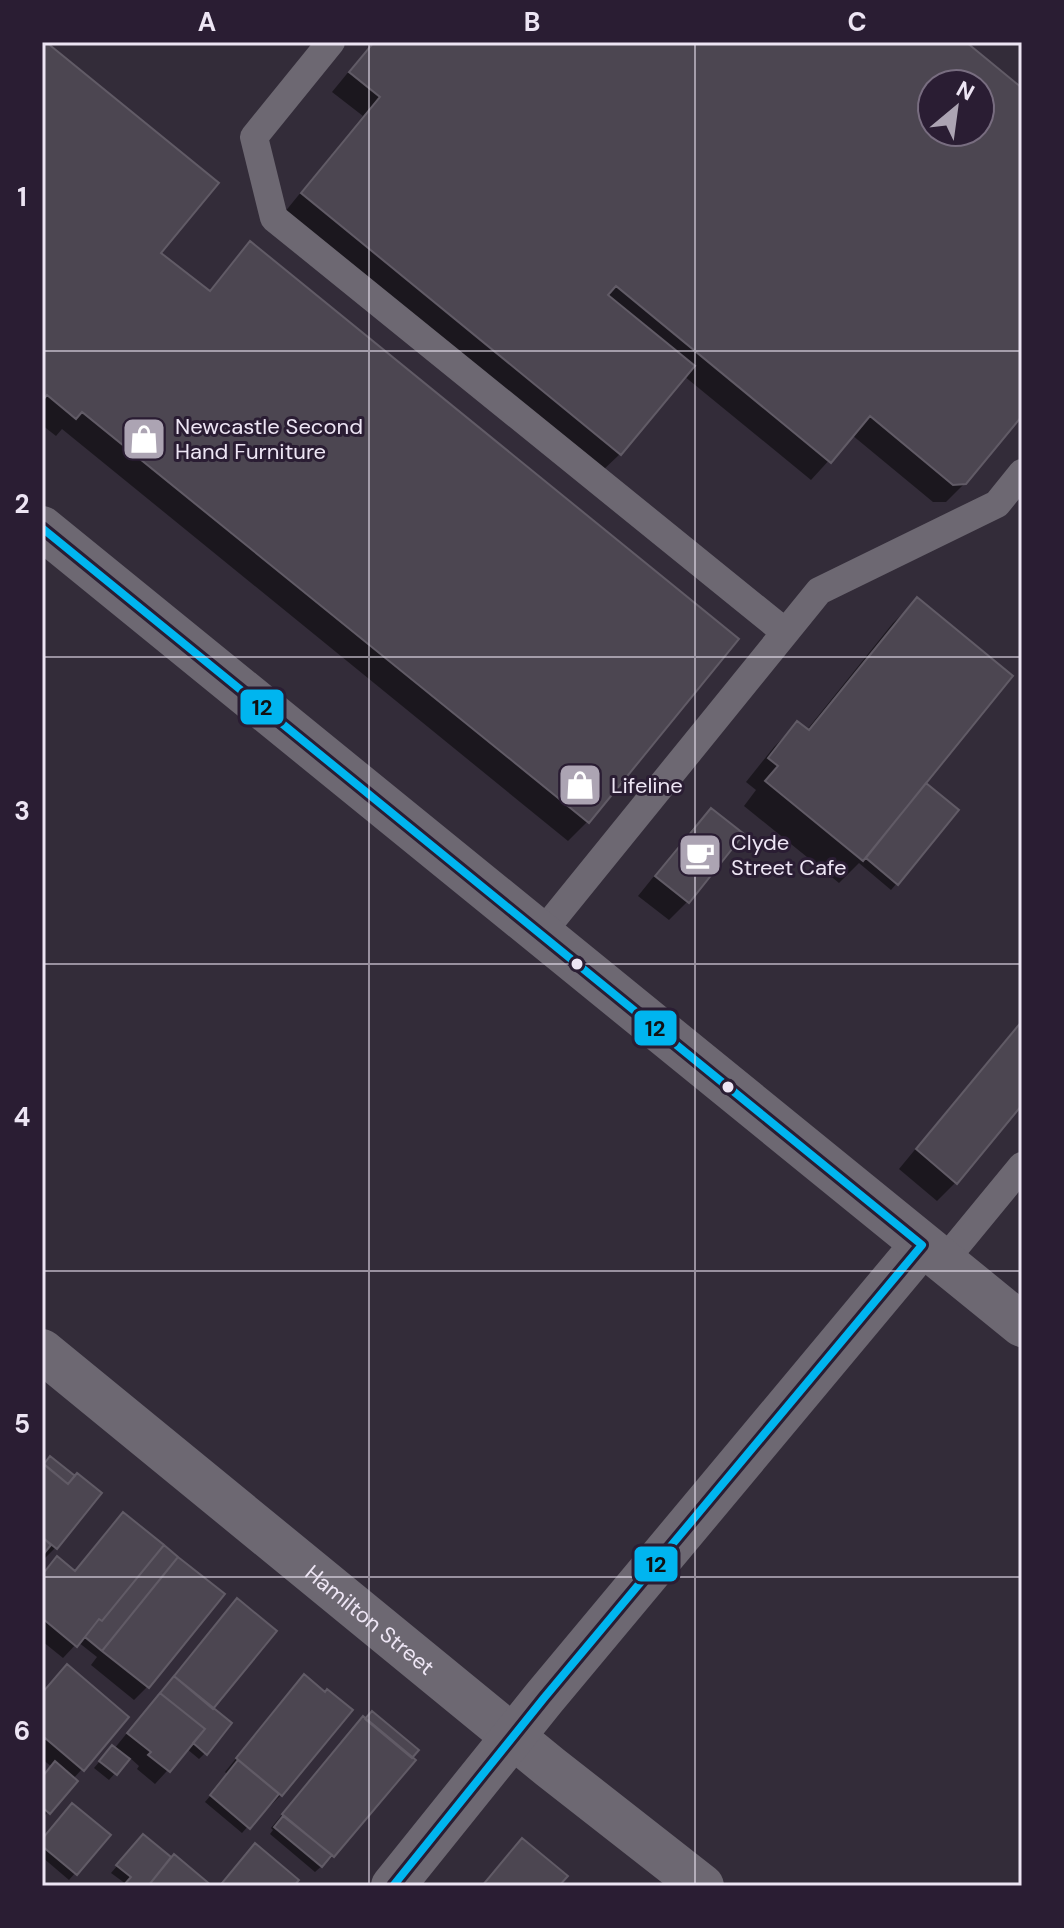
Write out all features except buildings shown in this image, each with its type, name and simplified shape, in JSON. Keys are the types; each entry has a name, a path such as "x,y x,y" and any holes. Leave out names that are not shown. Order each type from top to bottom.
{"street":[{"path":"42,528 1022,1325"},
{"path":"393,1886 513,1736 933,1253"},
{"name":"Hamilton Street","path":"42,1351 513,1736 702,1886"}],"lane":[{"path":"331,42 254,137 274,218 785,632"},
{"path":"541,934 819,591 997,504 1022,473"},
{"path":"933,1253 1022,1166"}],"transit line":[{"name":"12","path":"42,528 922,1245"},
{"name":"12","path":"393,1886 544,1698 922,1245"}],"place":[{"name":"Newcastle Second Hand Furniture","path":"144,439"},
{"name":"Lifeline","path":"580,785"},
{"name":"Clyde Street Cafe","path":"700,855"}]}
